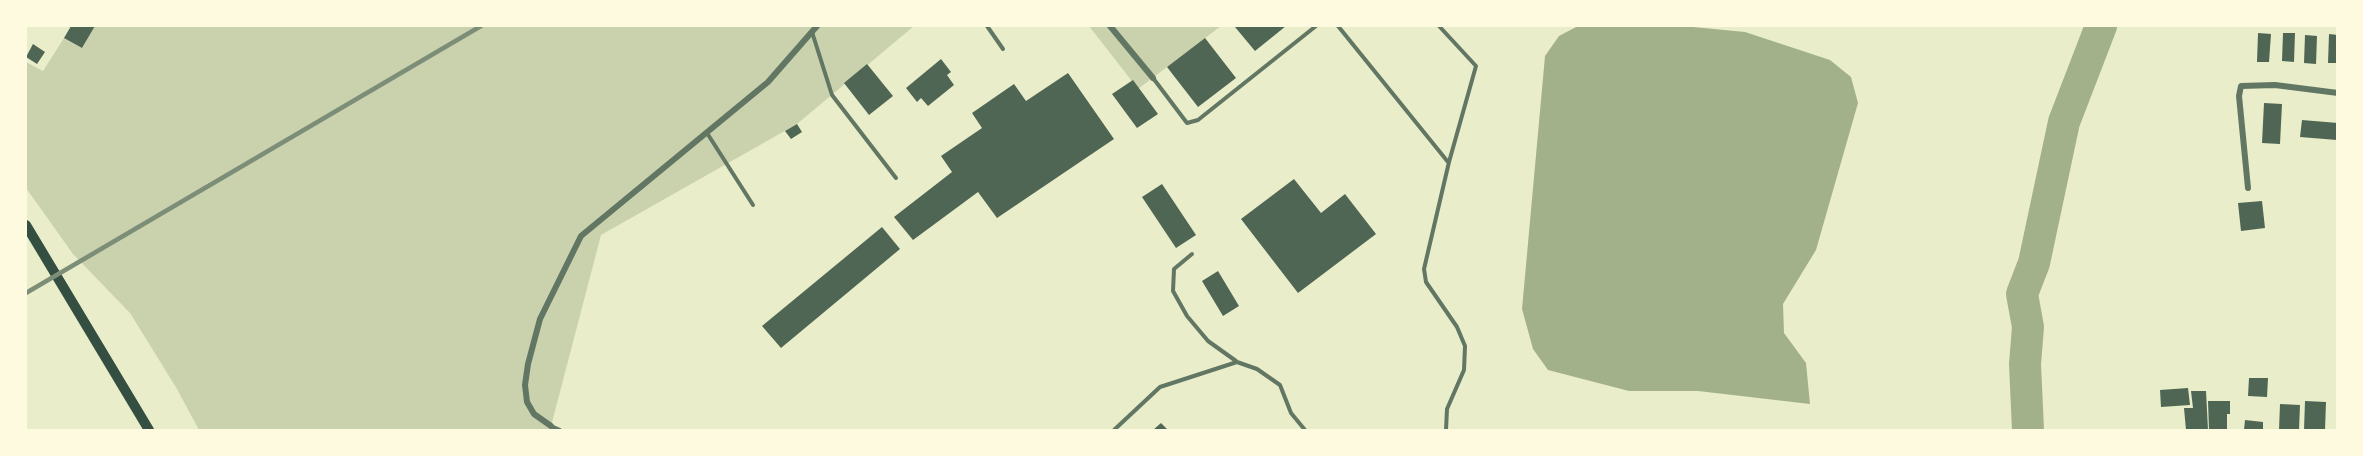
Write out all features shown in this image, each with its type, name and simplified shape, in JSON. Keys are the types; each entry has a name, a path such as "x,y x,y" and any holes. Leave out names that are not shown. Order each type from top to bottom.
{"main road":[{"path":"26,225 149,430"}],"street":[{"path":"1110,26 1153,78"},
{"path":"551,426 534,414 527,402 525,385 528,364 540,319 581,236 768,82 814,28"},
{"path":"2248,188 2239,96 2241,86 2275,85 2337,93"}],"lane":[{"path":"987,26 1003,49"},
{"path":"1153,78 1186,123 1198,120 1316,26"},
{"path":"1338,26 1449,162"},
{"path":"1439,26 1476,66 1449,162 1424,269 1426,282 1458,327 1465,346 1464,370 1454,388 1447,409 1446,430"},
{"path":"814,28 832,95 896,178"},
{"path":"707,132 753,205"},
{"path":"1192,254 1174,269 1173,291 1187,316 1208,341 1237,362 1257,369 1280,385 1292,413 1305,430"},
{"path":"1114,430 1160,387 1237,362"},
{"path":"551,426 560,430"}],"shaded area":[{"path":"95,26 914,26 797,124 601,235 550,430 199,430 177,389 130,313 73,254 26,188 26,62 43,71 64,38 82,48"},
{"path":"1089,26 1221,26 1138,89"},
{"path":"1578,26 1683,26 1745,32 1830,60 1851,77 1858,103 1816,250 1783,304 1784,333 1806,363 1810,404 1698,391 1629,391 1548,370 1533,349 1522,309 1545,56 1559,36"}],"building":[{"path":"71,26 95,26 82,48 64,38"},
{"path":"1236,26 1286,26 1255,51"},
{"path":"2258,33 2271,34 2269,62 2257,62"},
{"path":"2283,33 2295,33 2294,62 2282,61"},
{"path":"2329,34 2338,35 2338,63 2328,63"},
{"path":"2305,35 2317,36 2316,64 2304,63"},
{"path":"1205,38 1236,78 1198,107 1167,67"},
{"path":"33,44 45,52 37,64 26,57"},
{"path":"941,59 951,72 947,75 954,85 928,106 921,98 917,102 906,88"},
{"path":"867,64 893,96 869,115 844,83"},
{"path":"1068,73 1114,139 997,218 978,192 913,240 894,217 952,172 941,156 982,128 972,113 1014,84 1026,101"},
{"path":"1133,80 1158,114 1137,128 1112,94"},
{"path":"2264,103 2282,104 2280,144 2262,143"},
{"path":"2302,120 2338,123 2337,140 2300,137"},
{"path":"797,124 802,132 791,139 785,131"},
{"path":"1294,179 1321,213 1345,194 1376,234 1298,293 1241,219"},
{"path":"1162,184 1196,235 1176,248 1142,197"},
{"path":"2262,201 2265,228 2241,231 2238,203"},
{"path":"882,227 900,249 781,348 762,326"},
{"path":"1218,271 1239,306 1223,316 1202,281"},
{"path":"2249,378 2268,378 2267,397 2248,396"},
{"path":"2188,388 2190,405 2161,407 2160,390"},
{"path":"2191,391 2206,391 2208,430 2186,430 2184,408 2193,408"},
{"path":"2208,401 2230,401 2227,430 2209,430"},
{"path":"2305,401 2326,402 2325,430 2304,430"},
{"path":"2280,404 2300,405 2299,430 2279,430"},
{"path":"2245,420 2263,422 2263,430 2244,430"},
{"path":"1161,423 1168,430 1153,430"}],"waterway":[{"path":"2028,430 2025,364 2028,327 2022,294 2034,263 2064,122 2101,26"}],"railway":[{"path":"26,293 481,26"}]}
